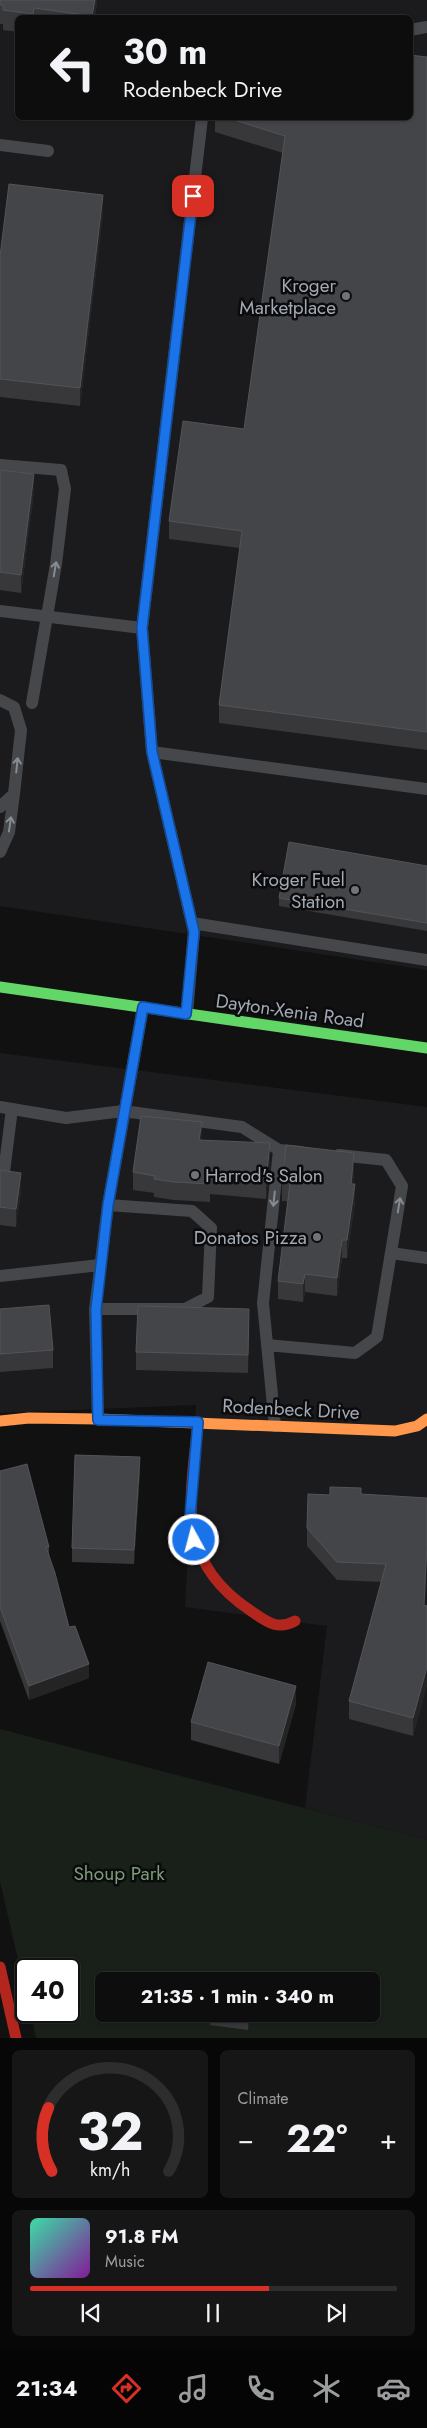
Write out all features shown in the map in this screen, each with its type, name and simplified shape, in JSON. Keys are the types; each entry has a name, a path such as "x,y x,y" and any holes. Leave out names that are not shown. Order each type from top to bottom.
{"street":[{"name":"Dayton-Xenia Road","path":"0,987 427,1048"},
{"name":"Rodenbeck Drive","path":"0,1421 29,1418 198,1422 395,1431 422,1422"},
{"path":"198,1422 190,1517 194,1540 201,1560 212,1577 232,1598 268,1624 280,1627 295,1622"},
{"path":"0,1967 16,2038"}],"lane":[{"path":"413,29 427,27"},
{"path":"186,1014 194,932 152,752 142,628 202,120"},
{"path":"0,145 48,151"},
{"path":"0,465 61,470 66,489 56,564 32,702"},
{"path":"0,611 142,628"},
{"path":"0,700 14,707 21,730 10,832 0,852"},
{"path":"152,752 427,789"},
{"path":"0,807 14,794"},
{"path":"192,923 427,960"},
{"path":"98,1420 96,1309 100,1265 123,1111 143,1007"},
{"path":"3,1180 6,1108 66,1118 123,1111 242,1127 279,1150 386,1160 402,1186 377,1337 355,1353 267,1345"},
{"path":"275,1426 263,1303 279,1150"},
{"path":"96,1309 186,1309 208,1297 211,1228 192,1211 108,1205"},
{"path":"391,1253 427,1258"},
{"path":"0,1276 100,1265"},
{"path":"422,1422 427,1440"}],"shaded area":[{"path":"0,0 427,0 427,970 0,906"},
{"path":"0,1053 427,1107 427,1840 305,1808 327,1626 185,1607 196,1405 0,1413"}],"green space":[{"name":"Shoup Park","path":"0,1729 427,1840 427,2038 36,2038 33,2023 80,2023 80,1958 18,1958 0,1881"}],"building":[{"path":"0,0 95,0 92,15 34,8 33,14 3,10 3,5 0,5"},
{"name":"Kroger Marketplace","path":"413,55 427,57 427,732 219,705 242,531 169,521 183,421 244,429 285,136 234,120 413,120"},
{"path":"9,184 103,195 80,388 0,379 0,256"},
{"path":"0,470 34,474 21,575 0,572"},
{"name":"Kroger Fuel Station","path":"289,842 427,866 427,923 279,898"},
{"path":"141,1116 202,1122 199,1140 270,1143 266,1181 210,1176 210,1184 174,1182 154,1179 155,1176 133,1172"},
{"path":"286,1145 354,1153 351,1184 355,1184 347,1240 342,1240 337,1278 305,1274 303,1284 278,1281 290,1183 282,1183"},
{"path":"0,1170 21,1173 16,1209 0,1207"},
{"path":"49,1305 53,1350 0,1354 0,1309"},
{"path":"138,1306 249,1309 248,1355 136,1352"},
{"path":"75,1455 140,1457 134,1550 72,1548"},
{"path":"27,1464 49,1547 46,1547 69,1627 75,1626 89,1664 29,1686 0,1607 0,1471"},
{"path":"330,1487 361,1488 361,1494 427,1498 424,1605 427,1606 427,1667 413,1718 349,1701 386,1564 337,1562 307,1528 308,1494 330,1495"},
{"path":"208,1662 296,1686 279,1746 191,1722"}],"traffic: fast":[{"path":"0,987 427,1048"}],"traffic: slow":[{"path":"0,1421 29,1418 98,1419 395,1431 417,1426 427,1419"}],"traffic: jam":[{"path":"198,1423 191,1504 193,1528 199,1550 210,1571 227,1592 251,1611 277,1625 289,1624 295,1621"},
{"path":"0,1967 16,2038"}],"place":[{"name":"Kroger Marketplace","path":"346,296"},
{"name":"Kroger Fuel Station","path":"355,890"},
{"name":"Harrod's Salon","path":"195,1175"},
{"name":"Donatos Pizza","path":"317,1237"}],"route":[{"path":"193,196 142,628 152,752 194,932 186,1014 143,1007 123,1111 108,1205 96,1309 98,1420 198,1422 190,1517 194,1540"}]}
